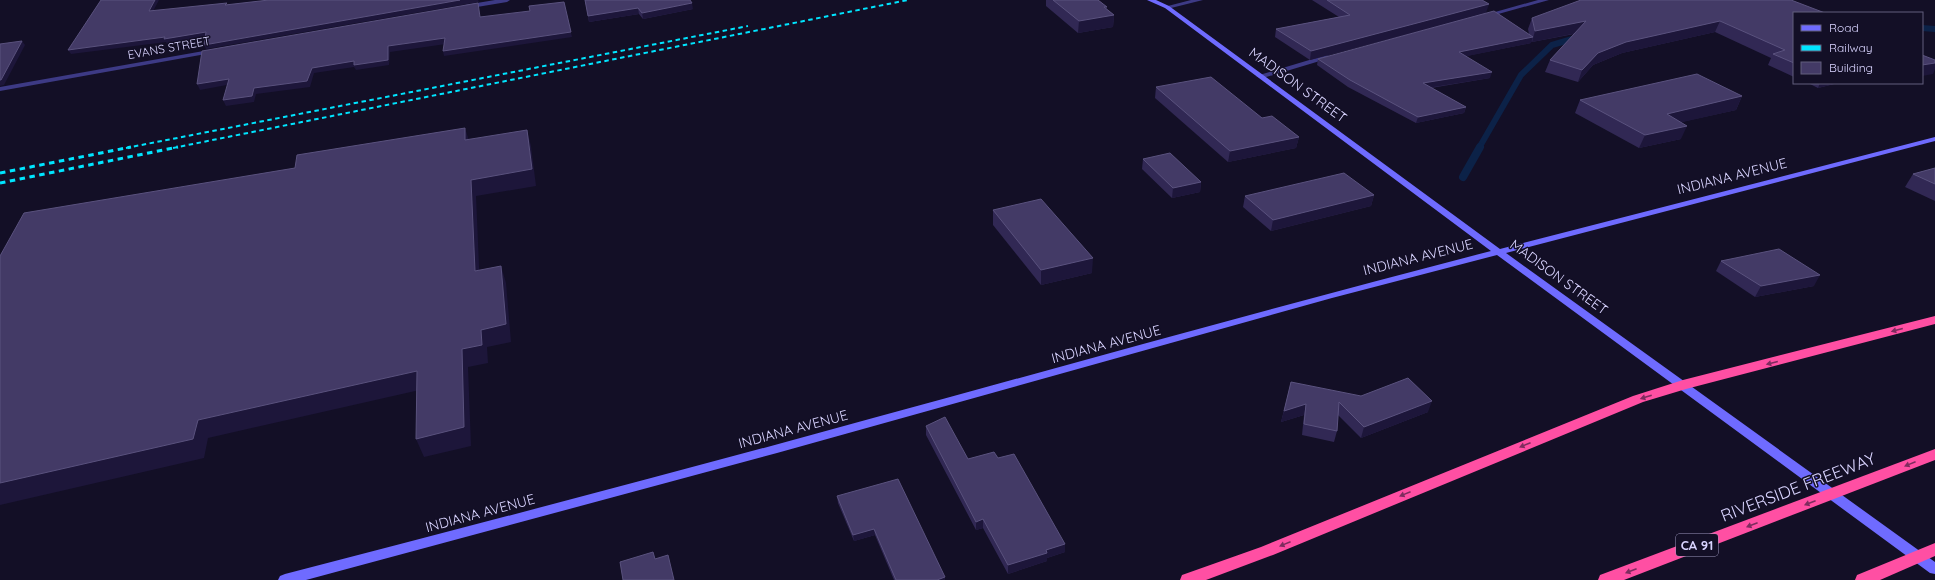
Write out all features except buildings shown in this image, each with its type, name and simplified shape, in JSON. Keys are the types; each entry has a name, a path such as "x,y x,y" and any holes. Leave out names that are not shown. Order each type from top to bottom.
{"highway":[{"path":"1188,580 1267,551 1638,399 1683,385 1935,320"},
{"name":"RIVERSIDE FREEWAY","path":"1606,580 1935,454"},
{"path":"1868,578 1935,549"}],"main road":[{"name":"MADISON STREET","path":"1150,0 1168,4 1260,76 1499,252 1935,568"},
{"name":"INDIANA AVENUE","path":"285,580 777,449 1328,296 1935,139"}],"street":[{"path":"461,8 502,0"},
{"path":"1168,4 1200,0"},
{"path":"1478,18 1546,0"},
{"name":"EVANS STREET","path":"0,88 221,50"},
{"path":"1260,76 1335,56"}],"waterway":[{"path":"1923,28 1935,29"},
{"path":"1479,148 1521,75 1552,45 1579,37"},
{"path":"1463,177 1480,147"}],"railway":[{"path":"173,148 908,0"},
{"path":"126,148 748,26"},
{"path":"0,173 131,147"},
{"path":"0,183 178,147"}]}
